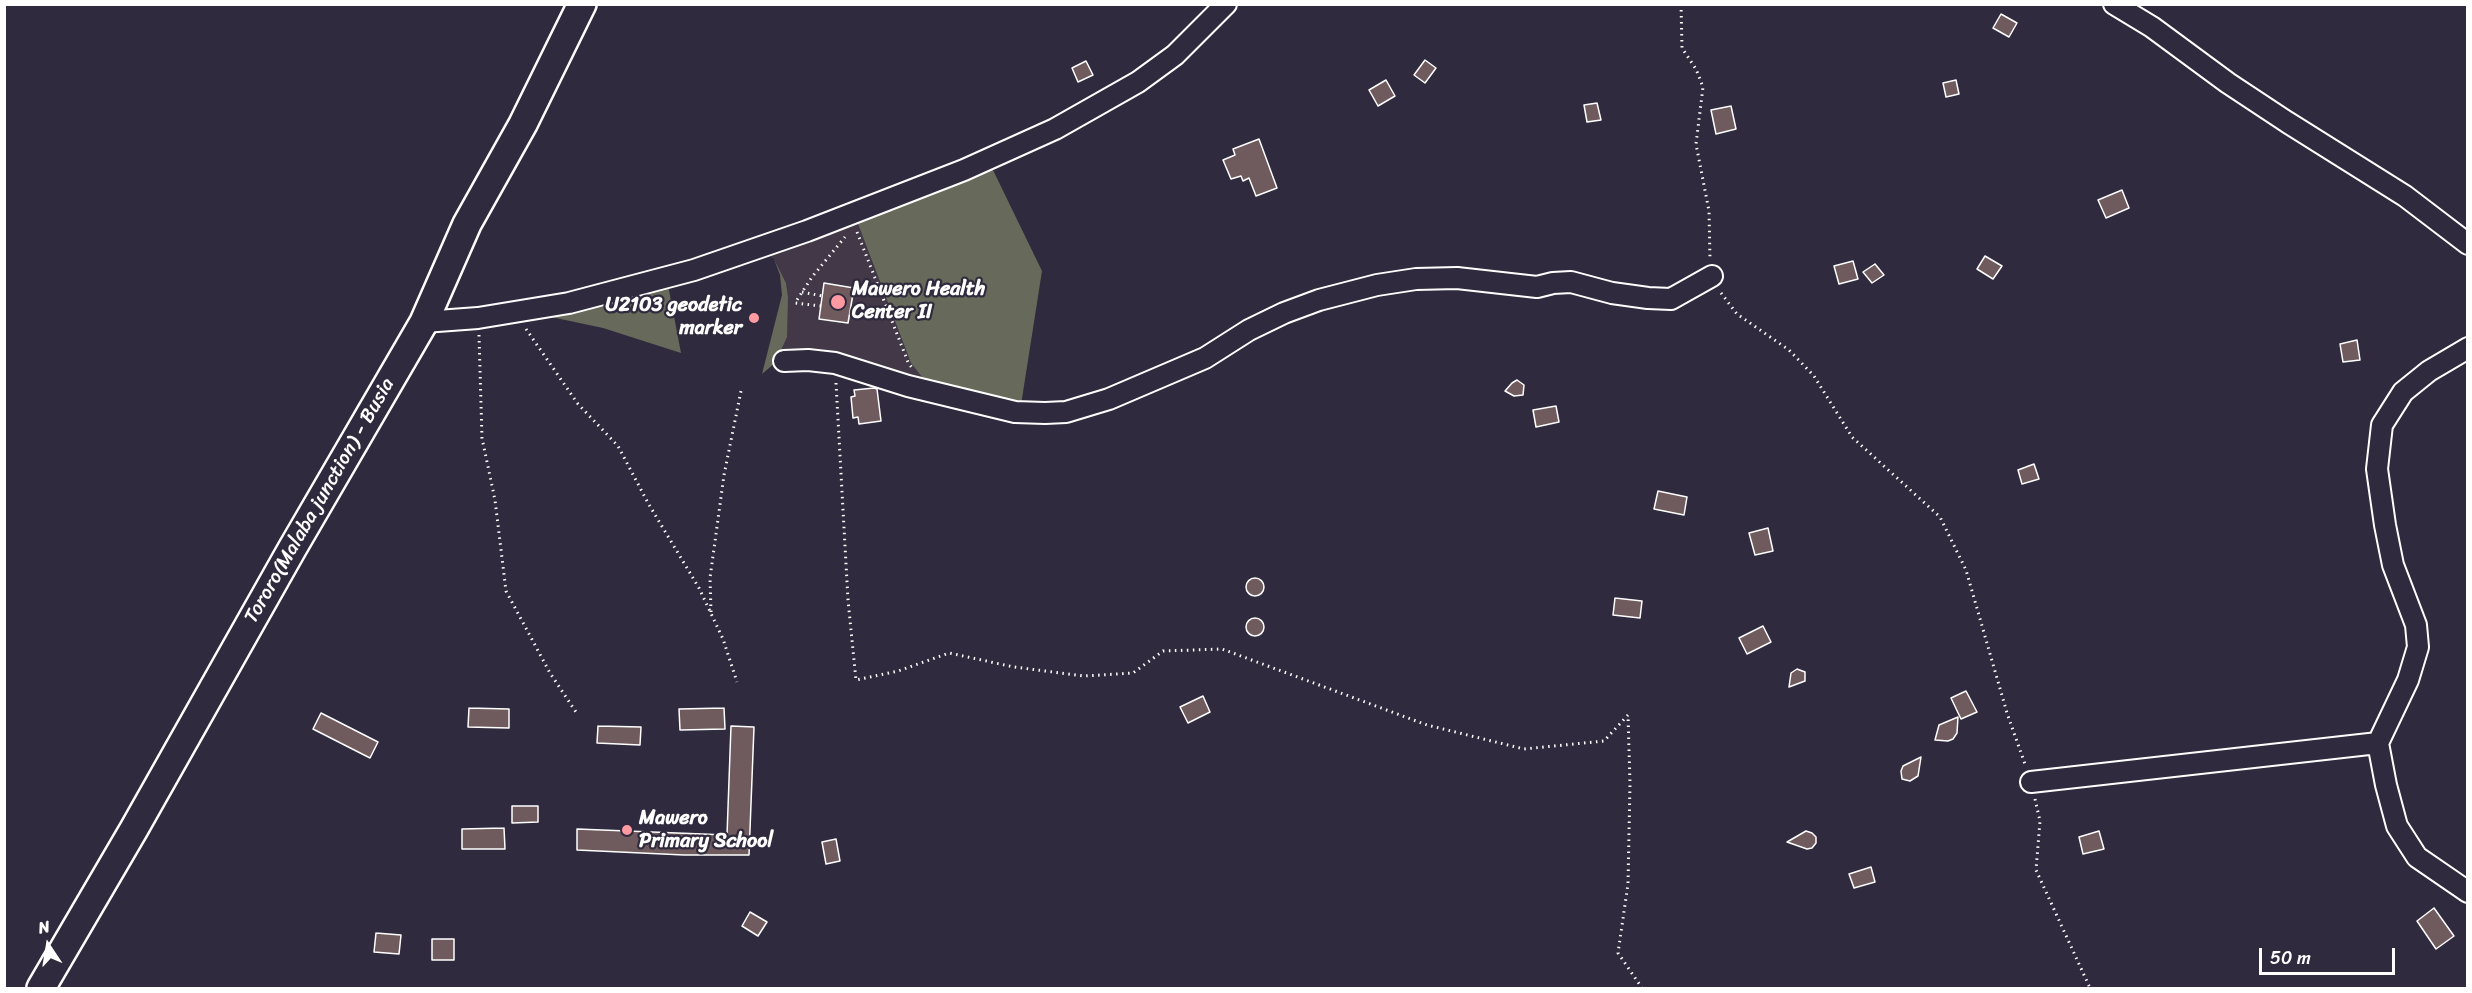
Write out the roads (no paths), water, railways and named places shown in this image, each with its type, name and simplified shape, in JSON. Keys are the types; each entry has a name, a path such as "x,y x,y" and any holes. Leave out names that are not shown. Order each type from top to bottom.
{"main road":[{"name":"Tororo(Malaba junction) - Busia","path":"41,988 424,322 467,224 523,124 582,4"}],"street":[{"path":"424,322 477,318 569,303 694,270 868,207 1001,154 1099,105 1138,82 1175,55 1226,4"},
{"path":"2114,4 2152,27 2228,83 2287,122 2405,196 2468,244"},
{"path":"784,361 808,360 835,363 930,391 1015,411 1066,412 1109,399 1205,358 1249,330 1284,313 1319,300 1377,285 1416,279 1457,278 1537,287 1571,282 1621,294 1648,298 1671,298 1712,276"},
{"path":"2468,348 2429,371 2403,392 2382,426 2378,469 2385,525 2396,573 2416,625 2418,647 2408,680 2378,743 2397,826 2417,857 2468,892"},
{"path":"2031,782 2378,743"}],"place":[{"name":"Mawero Health Center II","path":"838,302"},
{"name":"U2103 geodetic marker","path":"754,318"},
{"name":"Mawero Primary School","path":"627,830"}]}
